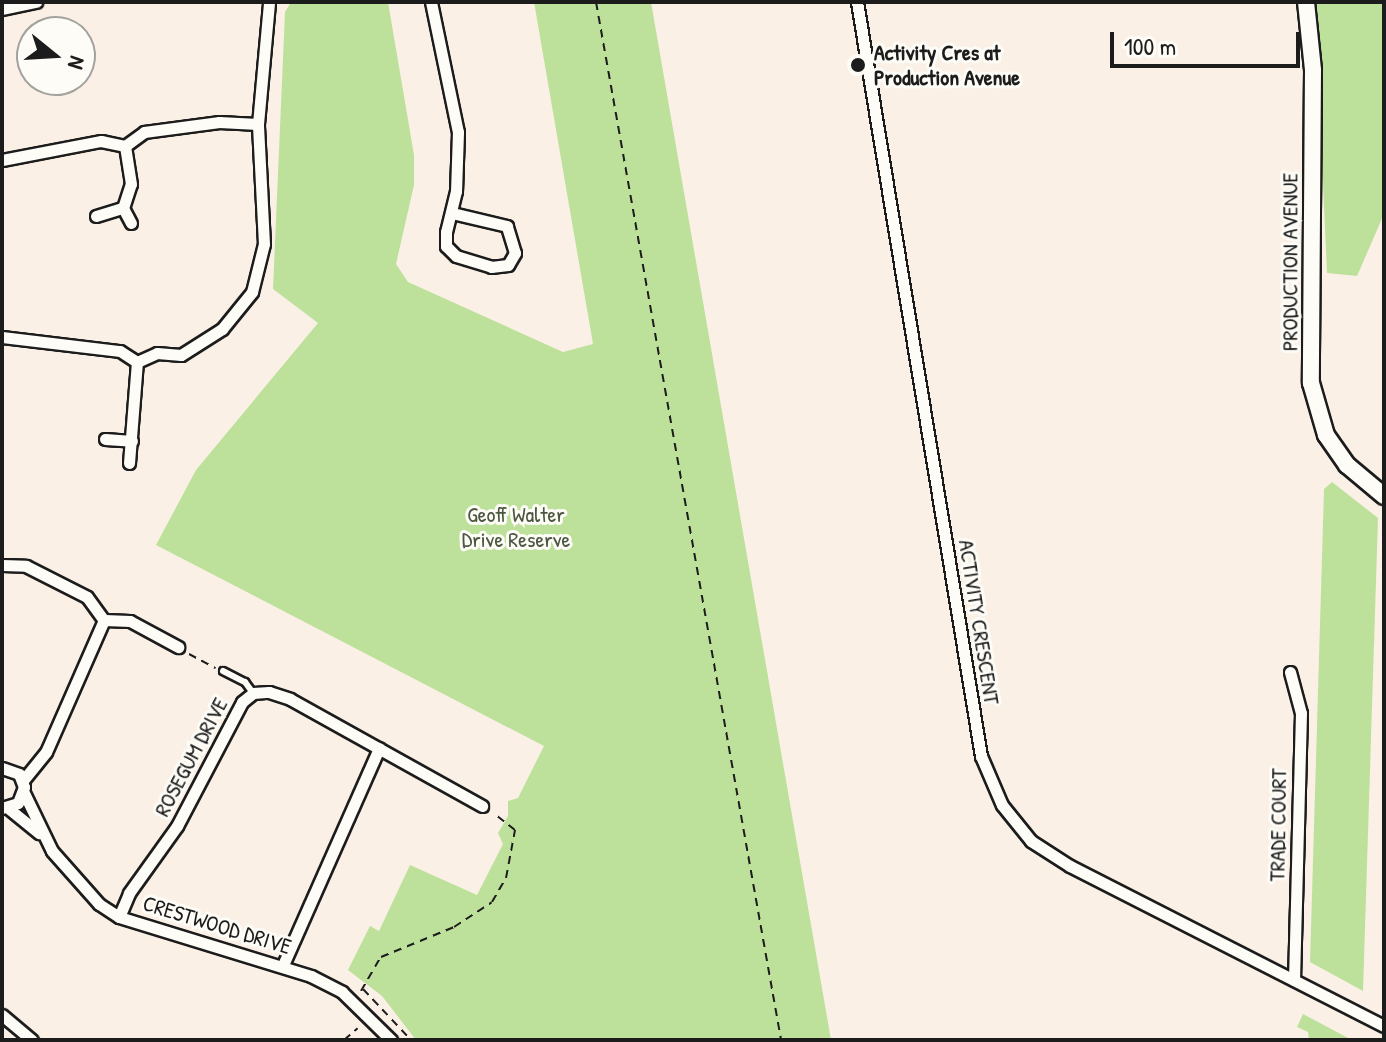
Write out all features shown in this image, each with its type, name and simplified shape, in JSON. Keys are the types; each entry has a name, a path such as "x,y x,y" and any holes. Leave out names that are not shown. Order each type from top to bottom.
{"main road":[{"name":"PRODUCTION AVENUE","path":"1306,2 1313,70 1311,383 1326,435 1347,465 1384,496"}],"street":[{"path":"2,9 34,2"},
{"path":"137,362 157,353 181,355 201,347 252,292 265,214 258,124 269,2"},
{"path":"431,2 458,132 452,213 446,246 456,256 491,267 508,265 515,253 507,226 452,213"},
{"name":"ACTIVITY CRESCENT","path":"857,2 981,756 1002,805 1031,841 1070,866 1384,1026"},
{"path":"2,160 101,141 125,146 144,132 219,122 258,124"},
{"path":"125,146 131,184 123,208 131,223"},
{"path":"96,216 123,208"},
{"path":"2,337 120,351 137,362"},
{"path":"129,463 137,362"},
{"path":"105,439 132,441"},
{"path":"2,565 26,566 87,597 104,620"},
{"path":"104,620 130,621 178,647"},
{"path":"9,771 46,752 104,620"},
{"name":"TRADE COURT","path":"1290,672 1301,713 1294,980"},
{"name":"ROSEGUM DRIVE","path":"119,917 129,893 177,826 242,702 253,693 269,692 290,699 482,806"},
{"path":"283,965 379,748"},
{"name":"CRESTWOOD DRIVE","path":"9,771 24,793 42,837"},
{"path":"5,808 24,793"},
{"name":"CRESTWOOD DRIVE","path":"5,808 42,837 79,884 119,917 283,965 328,984 371,1016 391,1040"},
{"path":"2,1015 32,1040"}],"lane":[{"path":"223,671 245,682 253,693"}],"path":[{"path":"596,2 781,1040"},
{"path":"178,647 223,671"},
{"path":"354,1003 381,957 454,927 492,902 506,878 515,830 482,806"},
{"path":"362,988 411,1040"},
{"path":"344,1040 371,1016"}],"green space":[{"name":"Geoff Walter Drive Reserve","path":"291,2 388,2 414,155 414,185 396,264 408,282 563,352 593,344 534,2 651,2 831,1040 416,1040 382,996 348,970 370,926 379,931 410,865 477,895 503,844 498,833 508,816 508,801 518,798 544,746 156,545 196,470 318,323 273,289 285,12"},
{"path":"1315,2 1384,2 1384,214 1357,276 1327,273"},
{"path":"1332,482 1378,518 1363,991 1310,962 1324,489"},
{"path":"1303,1014 1352,1040 1309,1040 1308,1032 1297,1027"}],"place":[{"name":"Activity Cres at Production Avenue","path":"858,65"}]}
